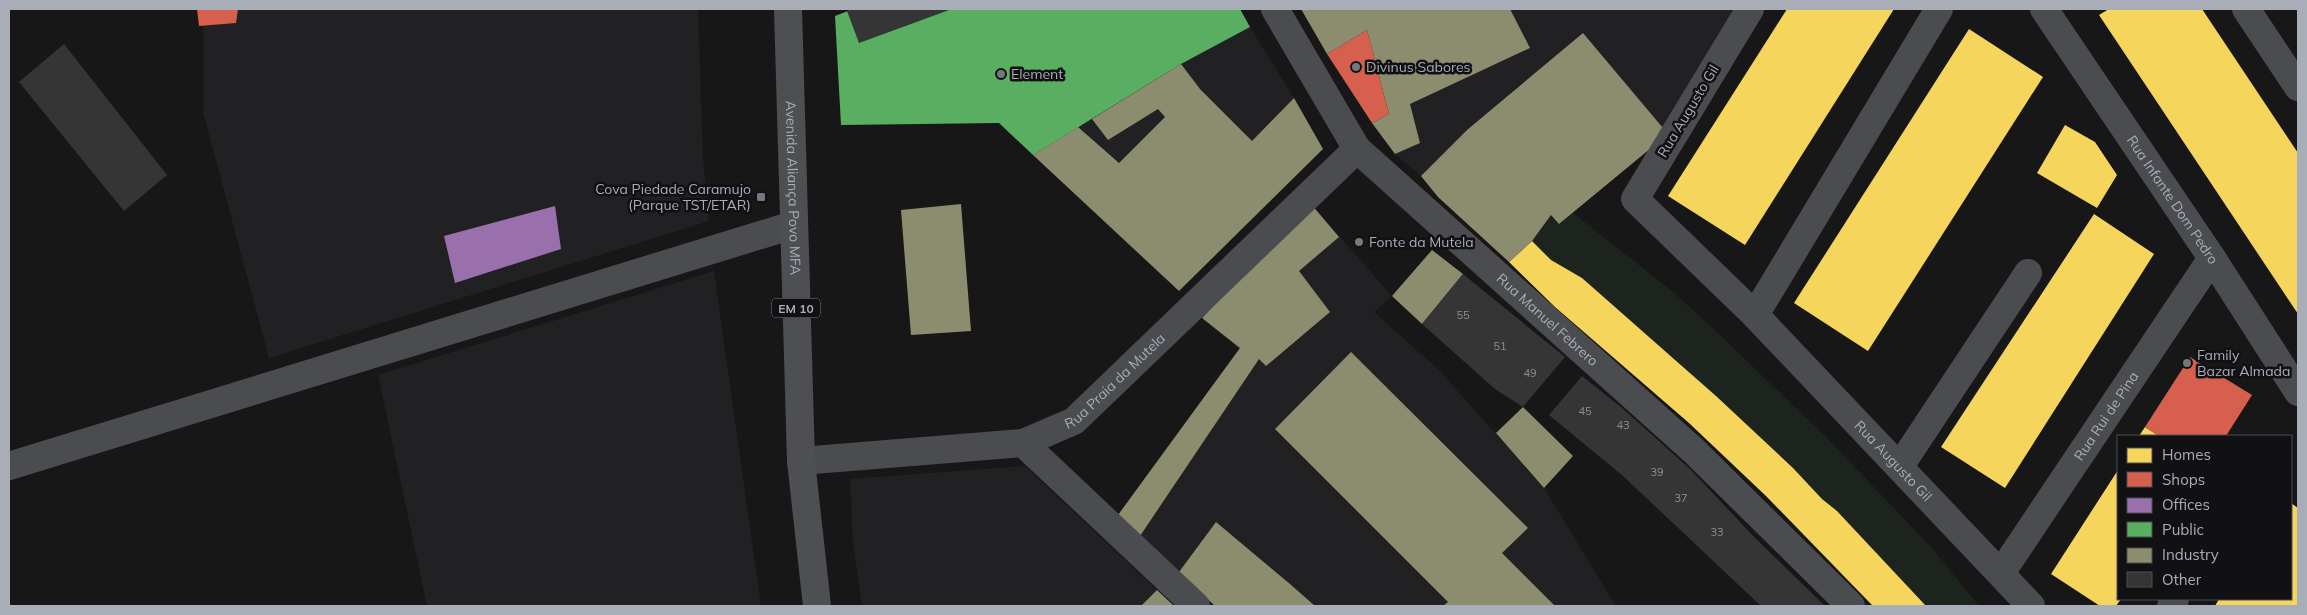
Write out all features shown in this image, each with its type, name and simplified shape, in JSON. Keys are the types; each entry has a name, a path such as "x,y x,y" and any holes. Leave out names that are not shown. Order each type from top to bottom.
{"main road":[{"name":"Avenida Aliança Povo MFA","path":"788,9 801,461 817,606"}],"street":[{"name":"Rua Manuel Febrero","path":"1275,9 1357,149 1694,451 1851,606"},
{"name":"Rua Augusto Gil","path":"1750,9 1635,199 1755,316 1900,466 2031,606"},
{"path":"1755,316 1939,9"},
{"name":"Rua Infante Dom Pedro","path":"2044,9 2212,258 2298,392"},
{"path":"2246,9 2298,87"},
{"name":"Rua Praia da Mutela","path":"801,461 1023,443 1074,421 1357,149"},
{"path":"9,466 793,225"},
{"name":"Rua Rui de Pina","path":"2001,573 2212,258"},
{"path":"1900,466 2028,273"},
{"path":"1023,443 1196,606"}],"shaded area":[{"path":"238,9 698,9 703,158 709,221 269,358 203,112 203,25 235,23"},
{"path":"1354,9 1743,9 1668,134 1559,224 1526,186 1467,130 1421,176 1395,154 1372,123 1389,114 1367,30"},
{"path":"1250,27 1294,98 1142,254 1033,155 1181,64"},
{"path":"1311,204 1392,296 1374,312 1439,370 1544,488 1616,606 1215,606 1118,515 1239,349 1202,318"},
{"path":"1573,213 1672,291 1828,439 1932,548 1979,606 1926,606 1837,511 1822,499 1793,468 1674,358 1602,298 1551,260 1532,241 1551,215 1560,224"},
{"path":"714,271 761,606 427,606 378,375"},
{"path":"1025,466 1174,606 862,606 853,543 850,479"}],"building: Homes":[{"path":"1787,9 1894,9 1745,245 1668,196"},
{"path":"2109,9 2202,9 2298,153 2298,314 2099,15"},
{"path":"1969,29 2043,77 1868,351 1794,303"},
{"path":"2065,125 2095,142 2117,175 2097,208 2037,173"},
{"path":"2094,214 2154,254 2005,488 1941,447"},
{"path":"1532,241 1551,260 1582,278 1716,396 1793,468 1822,499 1837,511 1926,606 1873,606 1766,496 1689,423 1555,307 1509,262"},
{"path":"2145,427 2157,435 2140,435"},
{"path":"2117,472 2117,600 2120,600 2116,606 2100,606 2051,574"},
{"path":"2292,504 2298,508 2298,606 2215,606 2218,600 2292,600"}],"building: Shops":[{"path":"197,9 238,9 236,23 199,26"},
{"name":"Divinus Sabores","path":"1367,30 1389,114 1372,123 1327,54"},
{"path":"2190,357 2252,395 2227,435 2157,435 2145,427"}],"building: Offices":[{"path":"555,206 561,249 455,283 444,236"}],"building: Public":[{"name":"Element","path":"853,9 1240,9 1250,27 1181,64 1033,155 999,123 841,125 835,16"}],"building: Industry":[{"path":"1301,9 1510,9 1530,48 1410,104 1420,143 1395,154 1372,123 1389,114 1367,30 1327,54"},
{"path":"1583,33 1668,134 1559,224 1551,215 1532,241 1509,262 1438,197 1421,176 1467,130"},
{"path":"1181,64 1200,89 1252,141 1294,98 1323,149 1179,291 1033,155 1078,127 1119,163 1165,117 1158,109 1108,140 1092,119"},
{"path":"961,204 971,331 911,335 901,210"},
{"path":"1311,204 1339,237 1299,271 1330,312 1266,366 1259,359 1140,536 1118,515 1240,348 1202,318"},
{"path":"1432,250 1463,274 1422,324 1392,296"},
{"path":"1351,352 1528,528 1502,553 1555,606 1443,606 1448,602 1275,429"},
{"path":"1523,407 1573,456 1544,488 1496,433"},
{"path":"1216,522 1315,606 1215,606 1179,572"},
{"path":"1157,590 1174,606 1141,606"}],"building: Other":[{"path":"853,9 952,9 859,43 847,11"},
{"path":"64,44 167,175 124,211 19,82"},
{"path":"1463,274 1565,357 1523,407 1495,389 1422,324"},
{"path":"1582,376 1621,407 1690,469 1756,539 1825,606 1761,606 1623,476 1549,415"}],"place":[{"name":"Divinus Sabores","path":"1356,67"},
{"name":"Element","path":"1001,74"},
{"name":"Cova Piedade Caramujo (Parque TST/ETAR)","path":"761,197"},
{"name":"Fonte da Mutela","path":"1359,242"},
{"name":"Family Bazar Almada","path":"2187,363"}]}
